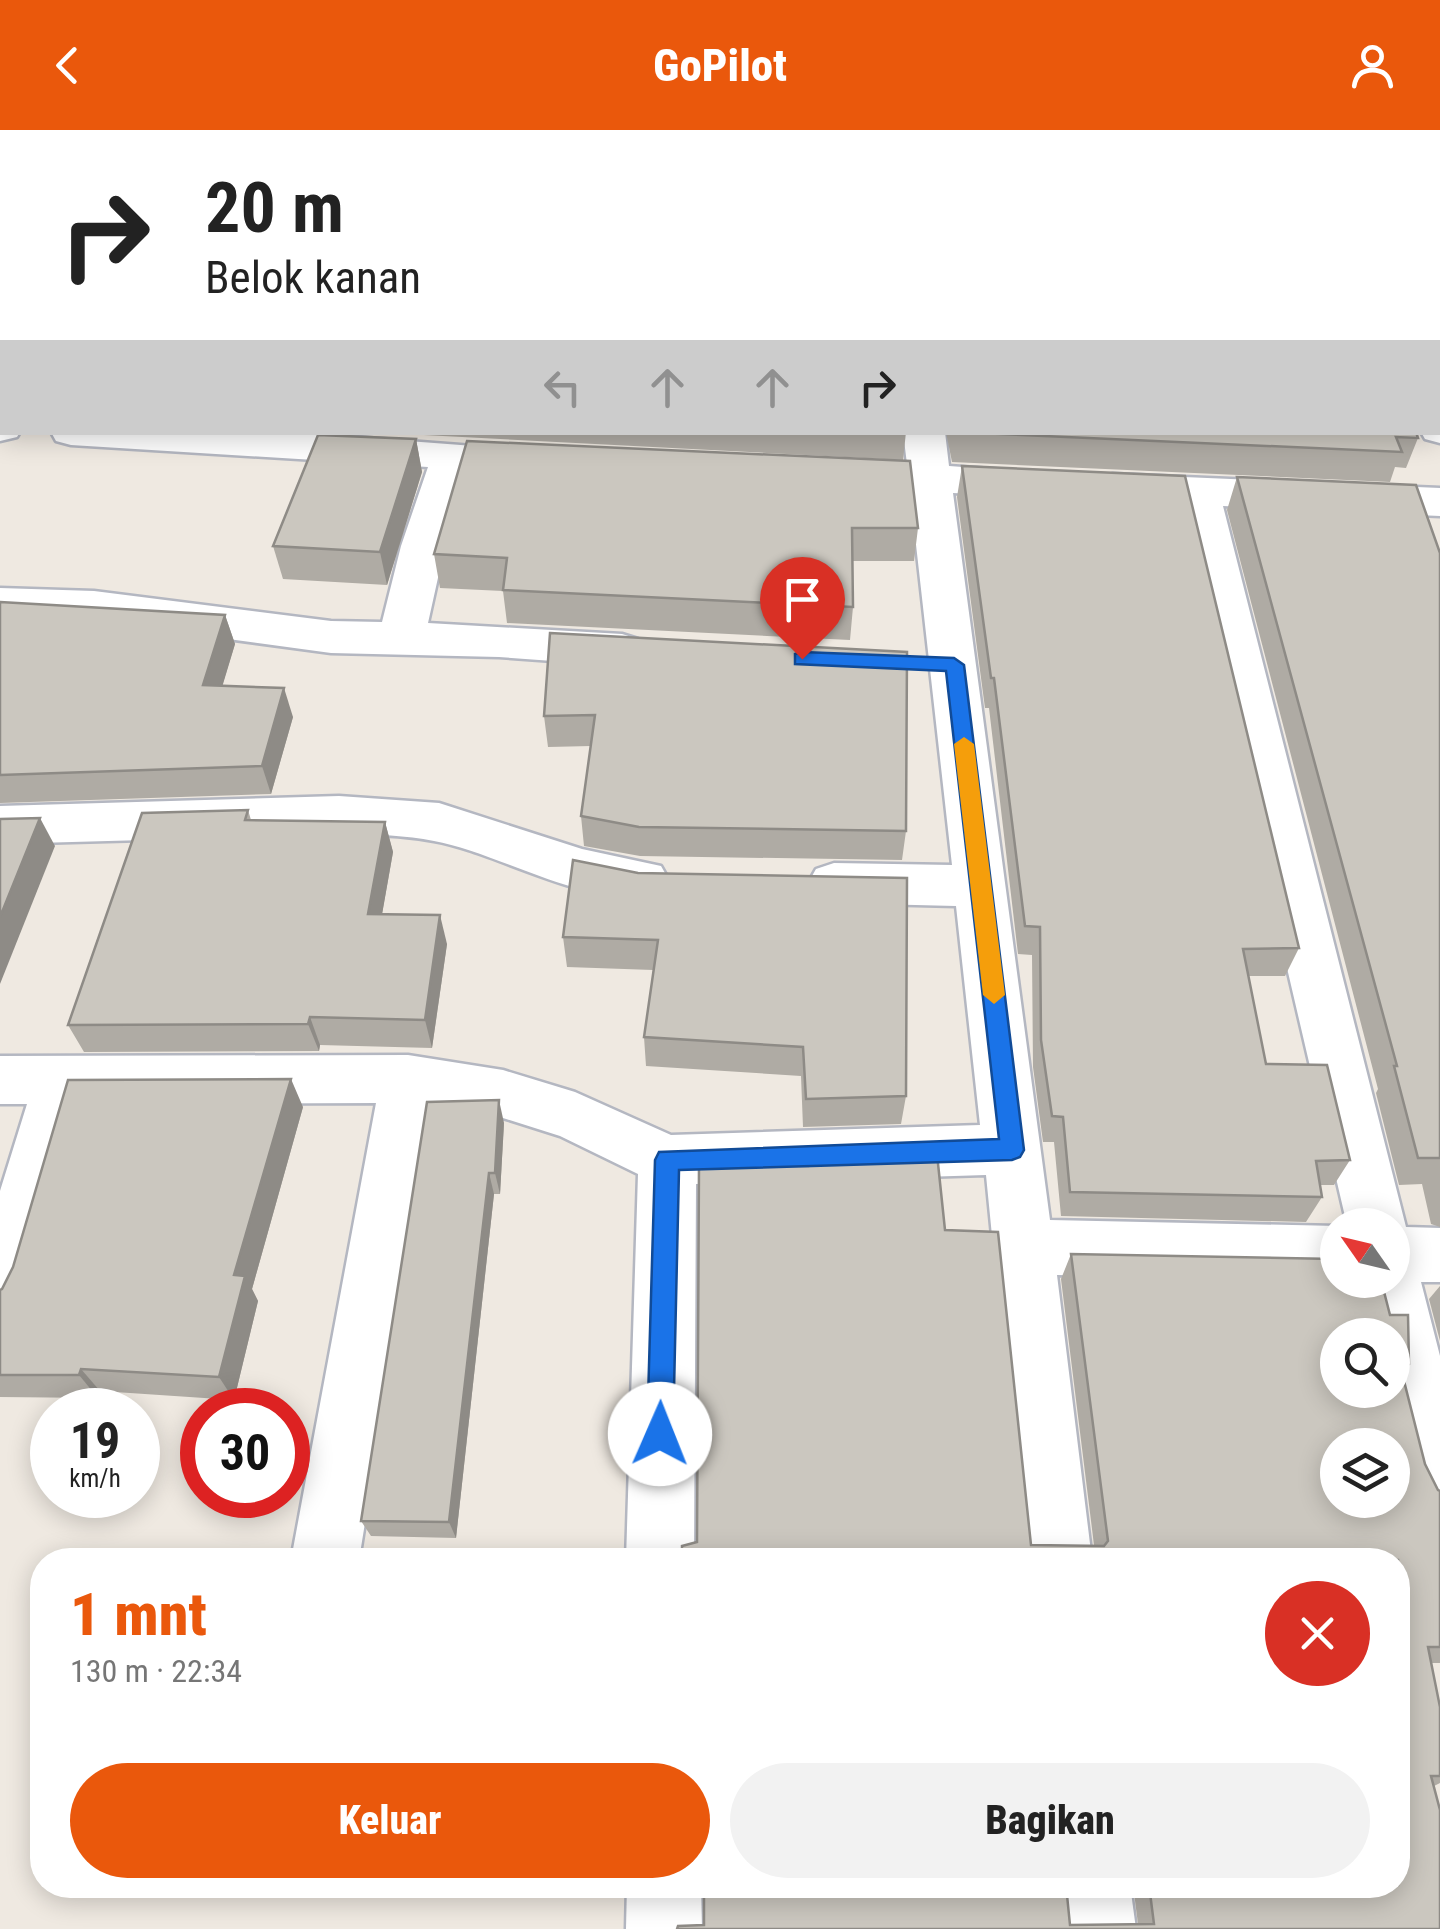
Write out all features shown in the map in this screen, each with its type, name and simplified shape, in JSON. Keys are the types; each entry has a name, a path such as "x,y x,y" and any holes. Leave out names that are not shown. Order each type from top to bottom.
{"street":[{"path":"158,435 302,440 452,457 586,464"},
{"path":"796,472 927,455 1074,486 1440,502"},
{"path":"927,455 935,664 981,886 1057,1548"},
{"path":"402,639 423,546 452,457"},
{"path":"1198,493 1226,622 1313,954 1373,1208"},
{"path":"0,603 94,606 302,634 668,653"},
{"path":"0,825 339,815 403,818 475,832 610,876 697,881"},
{"path":"792,883 981,886"},
{"path":"0,1080 408,1079 503,1094 575,1116 667,1160 1012,1150"},
{"path":"328,1548 408,1079"},
{"path":"0,1290 62,1080"},
{"path":"660,1548 667,1160"},
{"path":"1024,1247 1320,1253"},
{"path":"1410,1254 1440,1255"},
{"path":"1394,1298 1440,1483"},
{"path":"664,1898 664,1929"},
{"path":"1095,1898 1098,1929"}],"building":[{"path":"318,435 416,439 380,552 273,546"},
{"path":"1023,435 1417,435 1418,438 1396,437 1402,452"},
{"path":"467,441 910,461 918,528 852,528 853,607 503,590 507,558 434,554"},
{"path":"962,466 1185,476 1299,948 1243,949 1266,1064 1327,1065 1350,1160 1316,1161 1322,1197 1070,1192 1063,1117 1052,1116 1041,1040 1040,927 1025,926"},
{"path":"1237,477 1416,485 1440,553 1440,1158 1418,1158 1397,1066"},
{"path":"0,602 225,615 203,685 284,688 262,766 0,775"},
{"path":"550,633 907,652 906,831 639,827 581,816 595,715 544,716"},
{"path":"248,810 245,820 385,822 368,914 440,915 425,1020 310,1017 308,1024 68,1025 142,813"},
{"path":"40,818 0,917 0,819"},
{"path":"573,860 638,873 907,878 906,1096 806,1099 803,1047 644,1037 658,940 563,937"},
{"path":"291,1079 234,1275 245,1276 219,1377 81,1369 79,1375 0,1375 0,1290 13,1267 68,1080"},
{"path":"499,1100 495,1173 489,1173 449,1522 361,1521 427,1102"},
{"path":"937,1154 945,1230 998,1232 1031,1545 1104,1546 1108,1541 1071,1254 1320,1259 1320,1298 1386,1298 1390,1315 1408,1315 1408,1318 1320,1318 1320,1408 1410,1408 1410,1405 1425,1464 1440,1491 1440,1647 1428,1647 1440,1707 1440,1776 1431,1776 1440,1810 1440,1929 677,1929 704,1925 704,1898 1067,1898 1070,1925 1154,1924 1151,1898 1410,1898 1410,1548 682,1548 697,1542 699,1165 808,1166 808,1158"}],"slow traffic":[{"path":"964,744 994,995"}],"route":[{"path":"660,1434 667,1160 1012,1150 954,665 802,659"}]}
